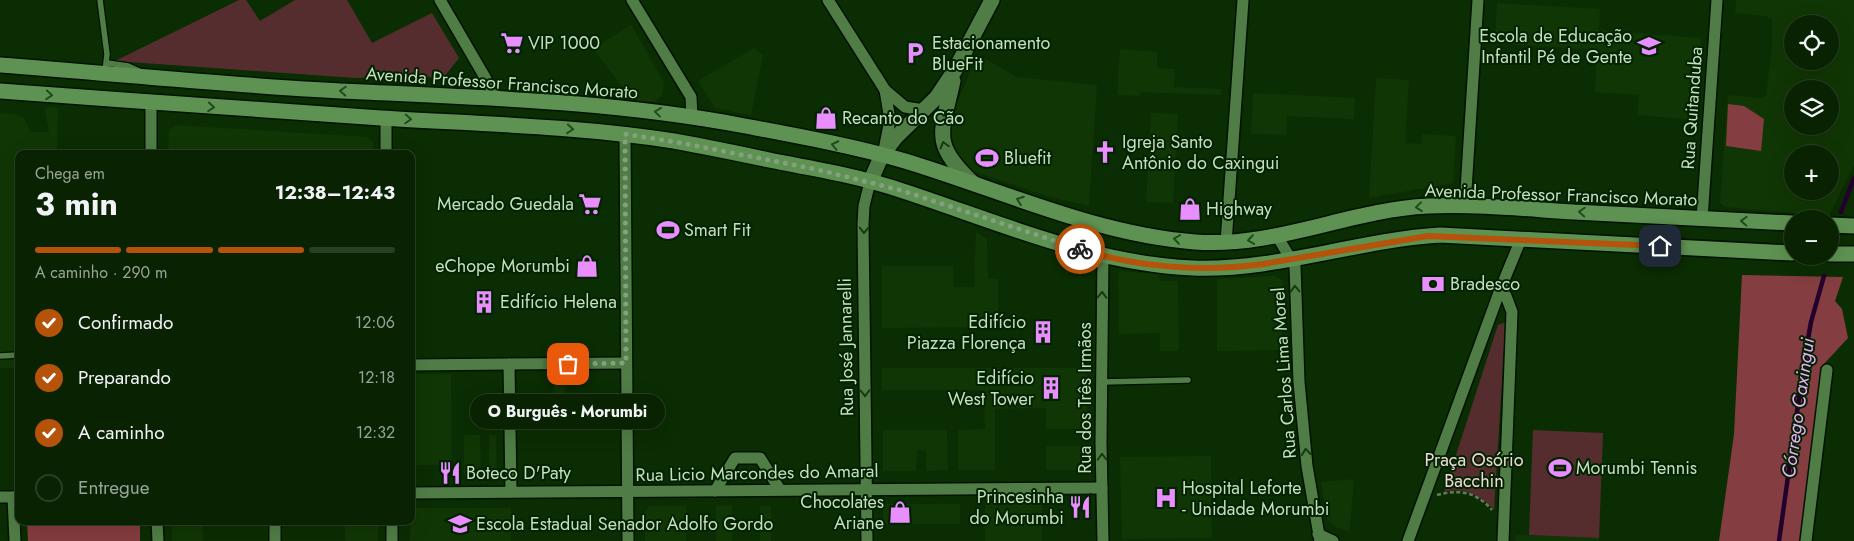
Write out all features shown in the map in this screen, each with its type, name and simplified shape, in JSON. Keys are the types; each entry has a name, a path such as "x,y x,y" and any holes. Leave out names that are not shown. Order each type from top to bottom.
{"highway":[{"name":"Avenida Professor Francisco Morato","path":"0,65 106,68 149,77 297,89 591,104 692,117 746,126 882,156 973,183 1055,212 1164,238 1226,243 1277,236 1397,210 1426,206 1465,206 1784,223"},
{"path":"0,91 386,118 505,124 625,134 676,142 870,182 900,190 1020,231 1103,255 1155,265 1193,268 1238,268 1292,260 1417,236 1521,239 1784,253"},
{"path":"1839,225 1854,226"},
{"path":"1839,254 1854,254"}],"main road":[{"path":"973,183 955,167 946,153 942,141 942,126 955,70 992,0"},
{"name":"Rua José Jannarelli","path":"870,182 882,156 896,137 924,110 955,70"}],"street":[{"path":"440,0 497,98"},
{"path":"632,0 691,97 692,117"},
{"path":"828,0 885,90 905,107 924,110"},
{"path":"1226,243 1243,0"},
{"path":"1465,206 1478,0"},
{"name":"Rua Quitanduba","path":"1702,219 1717,0"},
{"path":"882,156 890,120 885,90"},
{"path":"151,102 152,150"},
{"path":"386,118 386,150"},
{"path":"625,134 628,541"},
{"name":"Rua José Jannarelli","path":"867,541 863,225 864,206 870,182"},
{"name":"Rua Carlos Lima Morel","path":"1277,236 1295,266 1300,392 1307,466 1319,538"},
{"path":"1405,539 1423,499 1500,290 1521,239"},
{"name":"Rua dos Três Irmãos","path":"1103,255 1102,488 1104,541"},
{"path":"1500,290 1506,296 1512,312 1504,541"},
{"path":"415,365 626,363"},
{"path":"509,364 511,492"},
{"path":"1806,541 1827,370"},
{"path":"715,491 735,458 760,458 780,490"},
{"name":"Rua Licio Marcondes do Amaral","path":"415,493 1102,488"},
{"path":"0,497 15,497"},
{"path":"15,525 15,541"},
{"path":"157,525 158,541"},
{"path":"275,525 275,541"},
{"path":"392,525 392,541"},
{"path":"1319,538 1333,541"}],"lane":[{"path":"100,0 106,68"},
{"path":"0,356 15,355"},
{"path":"1102,382 1188,380"}],"path":[{"path":"1423,499 1452,492 1467,492 1482,499 1504,524"}],"shaded area":[{"path":"1736,0 1854,0 1854,165 1839,196 1839,145 1784,145 1784,200 1837,200 1832,210 1784,210 1784,212 1725,207 1720,203 1728,95 1759,98 1766,96 1772,46 1772,19 1765,16 1735,13"},
{"path":"1497,3 1600,9 1599,30 1701,38 1695,120 1637,115 1639,95 1595,92 1597,50 1495,43"},
{"path":"631,25 664,82 662,95 655,102 633,100 593,49"},
{"path":"754,48 763,55 751,115 715,108 698,81"},
{"path":"1120,49 1157,52 1157,68 1175,69 1174,87 1221,89 1221,95 1141,92 1140,96 1117,95"},
{"path":"978,55 1017,77 1097,85 1089,206 1050,197 966,169 957,158 948,123"},
{"path":"1376,78 1409,80 1405,143 1421,144 1422,134 1456,136 1453,183 1369,198"},
{"path":"1253,93 1355,98 1354,119 1287,116 1286,135 1251,134"},
{"path":"1728,104 1744,106 1764,119 1761,151 1726,146"},
{"path":"46,107 58,108 57,150 15,150 15,368 0,368 0,113 14,114 24,118 31,132 49,132"},
{"path":"1151,113 1178,114 1173,203 1146,202"},
{"path":"175,125 367,137 373,142 373,150 168,150 169,130"},
{"path":"976,232 987,239 988,279 998,279 998,327 882,328 882,266 953,266 954,287 974,287"},
{"path":"1121,271 1159,274 1160,281 1178,281 1179,351 1160,351 1160,333 1119,334 1118,274"},
{"path":"1742,275 1843,277 1835,301 1842,309 1848,338 1823,365 1801,541 1719,541 1734,434"},
{"path":"1274,276 1283,280 1281,350 1217,351 1217,279"},
{"path":"882,368 1087,368 1087,429 1046,429 1046,408 995,409 995,470 958,470 958,430 985,429 984,390 882,390"},
{"path":"554,372 565,372 565,413 555,413"},
{"path":"415,374 451,374 452,465 415,465"},
{"path":"883,430 947,430 948,470 926,471 926,451 917,450 916,471 883,471"},
{"path":"464,435 480,435 481,476 464,476"},
{"path":"489,435 496,435 497,476 489,475"},
{"path":"1046,446 1088,446 1088,470 1046,470"},
{"name":"Hospital Leforte - Unidade Morumbi","path":"1211,456 1212,538 1122,539 1120,457"},
{"path":"1354,479 1349,532 1336,527 1327,519 1321,482"},
{"path":"985,503 1042,503 1042,541 985,541"},
{"path":"883,504 960,504 960,524 883,524"},
{"path":"732,505 732,541 716,541 716,506"},
{"path":"771,505 771,541 760,541 760,506"},
{"path":"650,506 686,506 686,541 645,541 645,511"},
{"name":"Escola Estadual Senador Adolfo Gordo","path":"415,508 511,508 511,541 410,541 410,525 415,525"},
{"path":"27,525 140,525 140,541 28,541"},
{"path":"172,525 202,525 203,541 172,541"},
{"path":"345,525 378,525 378,541 345,541"},
{"path":"1516,535 1599,538 1599,541 1515,541"}],"green space":[{"path":"239,0 246,0 260,21 295,0 347,0 372,43 432,13 459,58 444,77 355,78 115,61"},
{"name":"Praça Osório Bacchin","path":"1506,322 1494,509 1471,493 1465,491 1444,492 1498,325"},
{"path":"1533,430 1603,433 1599,538 1529,535"}],"waterway":[{"name":"Córrego Caxingui","path":"1841,212 1854,178"},
{"name":"Córrego Caxingui","path":"1779,541 1804,362 1811,322 1824,276"}],"way so far":[{"path":"568,364 626,363 625,134 815,169 900,190 1028,234 1080,249"}],"place":[{"name":"VIP 1000","path":"512,43"},
{"name":"Escola de Educação Infantil Pé de Gente","path":"1649,46"},
{"name":"Estacionamento BlueFit","path":"915,53"},
{"name":"Recanto do Cão","path":"826,118"},
{"name":"Igreja Santo Antônio do Caxingui","path":"1105,152"},
{"name":"Bluefit","path":"987,158"},
{"name":"Mercado Guedala","path":"590,204"},
{"name":"Highway","path":"1190,209"},
{"name":"Smart Fit","path":"668,230"},
{"name":"eChope Morumbi","path":"587,266"},
{"name":"Bradesco","path":"1433,284"},
{"name":"Edifício Helena","path":"484,302"},
{"name":"Edifício Piazza Florença","path":"1043,332"},
{"name":"O Burguês - Morumbi","path":"568,364"},
{"name":"Edifício West Tower","path":"1051,388"},
{"name":"Morumbi Tennis","path":"1560,468"},
{"name":"Boteco D'Paty","path":"450,473"},
{"name":"Hospital Leforte - Unidade Morumbi","path":"1166,498"},
{"name":"Princesinha do Morumbi","path":"1080,507"},
{"name":"Chocolates Ariane","path":"900,512"},
{"name":"Escola Estadual Senador Adolfo Gordo","path":"460,524"}],"route":[{"path":"1080,249 1155,265 1193,268 1238,268 1306,258 1417,236 1440,235 1660,246"}]}
